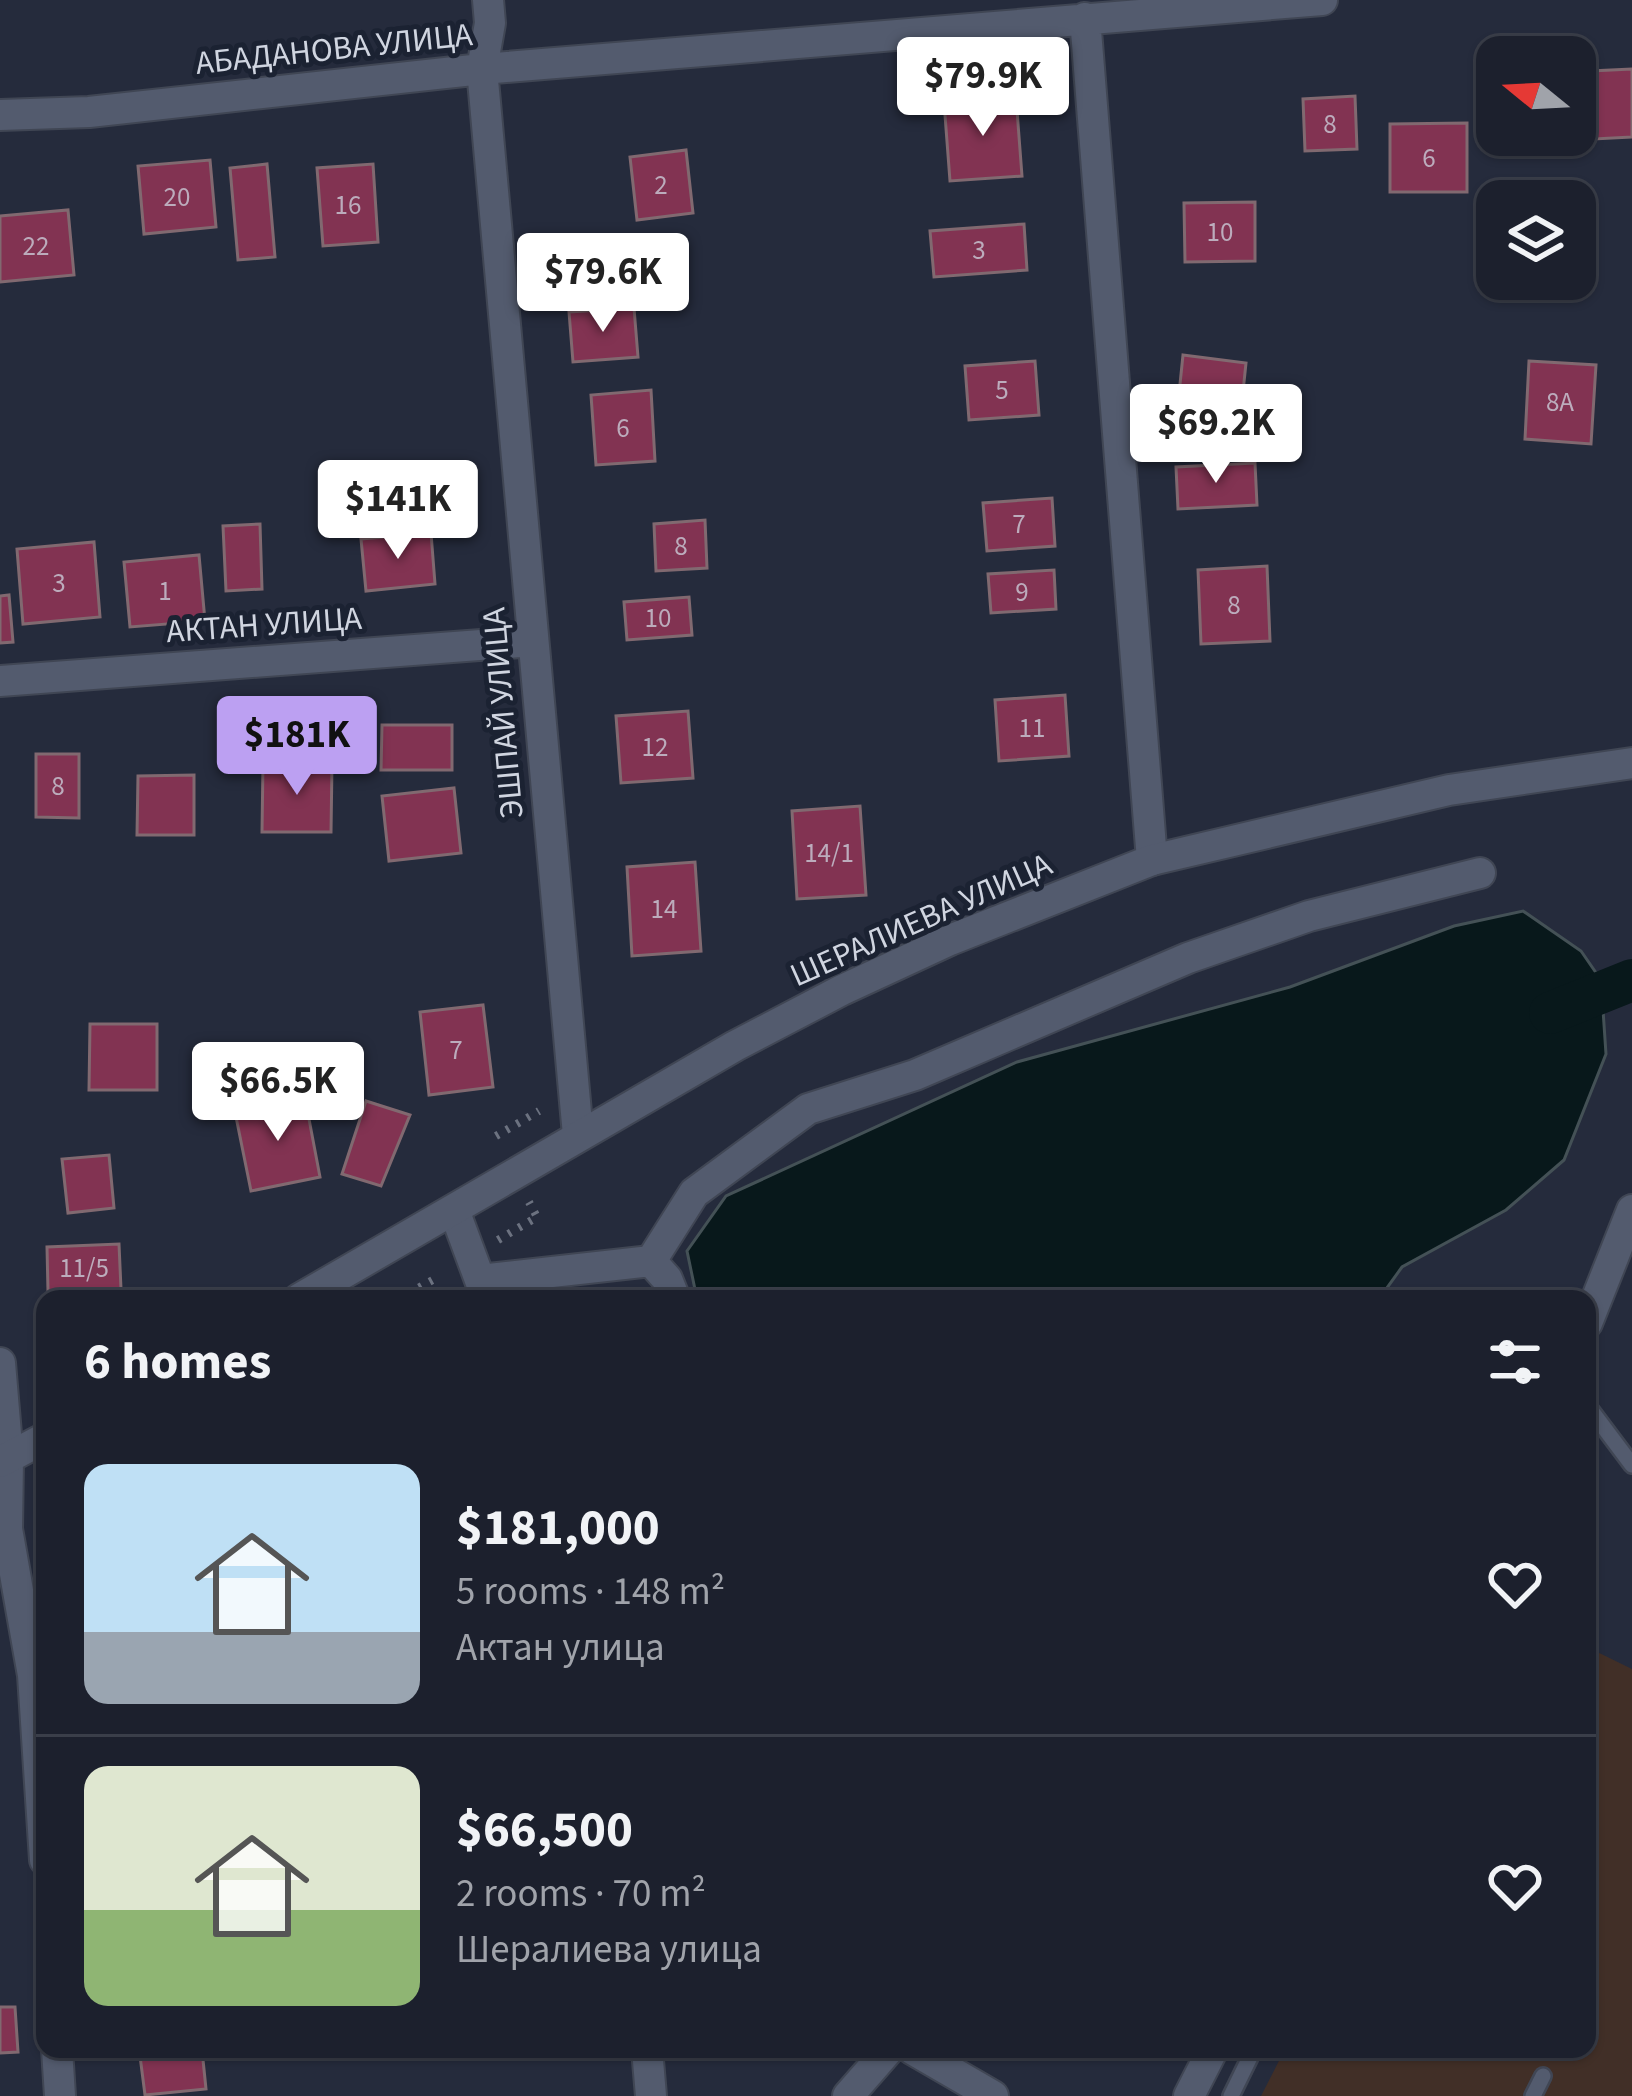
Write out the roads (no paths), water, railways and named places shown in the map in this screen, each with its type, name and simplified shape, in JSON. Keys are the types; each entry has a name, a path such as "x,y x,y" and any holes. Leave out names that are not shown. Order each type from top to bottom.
{"street":[{"name":"ЭШПАЙ УЛИЦА","path":"488,0 490,23 482,69 578,1136"},
{"name":"АБАДАНОВА УЛИЦА","path":"0,115 89,112 482,69 1322,0"},
{"path":"1085,18 1152,860"},
{"name":"АКТАН УЛИЦА","path":"0,681 533,641"},
{"name":"ШЕРАЛИЕВА УЛИЦА","path":"314,1290 735,1046 950,940 1152,860 1449,790 1632,763"},
{"path":"454,1210 484,1290 651,1261 694,1193 808,1109 915,1076 1188,958 1309,916 1480,873"},
{"path":"1596,1300 1632,1210"},
{"path":"651,1261 672,1290"},
{"path":"0,1363 7,1528 33,1675 36,1721"},
{"path":"4,1460 36,1443"},
{"path":"58,2058 60,2096"},
{"path":"648,2058 651,2096"},
{"path":"848,2096 882,2058"},
{"path":"928,2058 993,2096"},
{"path":"1189,2096 1208,2058"}],"lane":[{"path":"1596,1417 1632,1465"},
{"path":"1231,2096 1250,2058"},
{"path":"1534,2096 1543,2076"}],"waterway":[{"path":"1550,1013 1632,980"}]}
